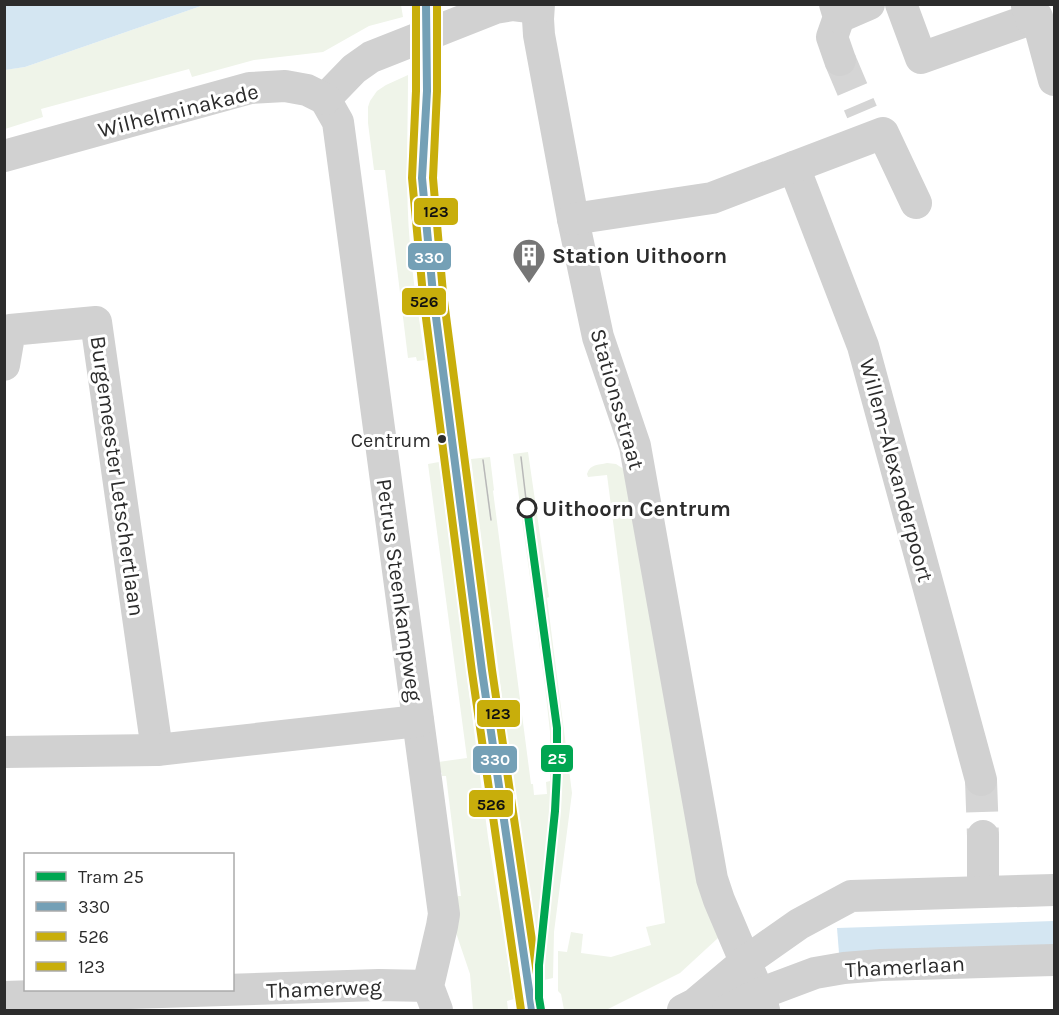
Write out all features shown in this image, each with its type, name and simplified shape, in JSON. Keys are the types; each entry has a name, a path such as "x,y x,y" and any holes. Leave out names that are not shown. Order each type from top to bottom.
{"street":[{"path":"325,99 354,69 371,57 495,8 513,4 539,6"},
{"path":"840,60 832,37 837,11 869,4"},
{"path":"901,4 921,58 1029,12 1037,17 1054,80"},
{"name":"Stationsstraat","path":"539,6 539,35 573,219 598,337 635,446 712,879 762,1002"},
{"name":"Wilhelminakade","path":"4,156 249,88 285,86 307,90 325,99"},
{"name":"Petrus Steenkampweg","path":"325,99 339,122 444,914 432,998"},
{"path":"573,219 712,198 794,167 867,124 883,133 916,203"},
{"name":"Willem-Alexanderpoort","path":"794,167 863,346 981,780"},
{"name":"Burgemeester Letschertlaan","path":"4,365 10,330 96,322 157,750"},
{"path":"4,752 157,750 418,721"},
{"path":"983,836 983,892"},
{"path":"683,1011 695,1004 745,962 799,924 851,896 1054,890"},
{"name":"Thamerlaan","path":"728,1011 762,1002 815,973 844,968 1054,960"},
{"name":"Thamerweg","path":"234,990 379,985 432,998"},
{"name":"Thamerweg","path":"4,997 192,991"}],"shaded area":[{"path":"204,5 401,5 403,17 369,26 323,52 254,60 192,77 189,69 41,109 43,117 5,129 4,70 25,67"},
{"path":"408,75 408,224 425,360 417,361 416,357 408,358 385,170 374,170 368,123 368,107 377,91"},
{"path":"528,452 549,597 547,598 572,793 554,932 553,978 544,980 514,789 471,459 490,457 531,784 533,784 534,795 547,794 546,782 550,781 550,732 513,454"},
{"path":"439,462 488,837 514,999 507,1001 508,1010 473,1010 470,974 452,921 451,909 458,896 461,896 446,776 442,776 442,773 431,763 467,758 428,464"},
{"path":"607,463 616,464 625,470 718,938 680,973 606,1010 564,1010 561,994 558,991 558,951 567,952 571,932 583,934 581,953 611,957 651,945 646,927 665,923 607,475 588,477 587,474 592,467"}],"water":[{"path":"4,5 204,5 25,67 5,70"},
{"path":"1054,921 1054,948 839,953 837,928"}],"tunnel":[{"path":"840,60 862,112"},
{"path":"981,780 983,836"}],"tram line":[{"path":"521,457 527,508"},
{"path":"483,460 491,520"},
{"name":"25","path":"527,508 557,728 555,811 539,965 541,1010"}],"transit line":[{"name":"526","path":"416,4 416,91 412,178 423,295 472,672 521,1010"},
{"name":"330","path":"426,4 427,91 422,178 433,294 482,671 532,1010"},
{"name":"123","path":"437,4 437,91 433,178 443,293 492,670 542,1008"}],"place":[{"name":"Station Uithoorn","path":"529,284"},
{"name":"Centrum","path":"442,439"},
{"name":"Uithoorn Centrum","path":"527,508"}]}
